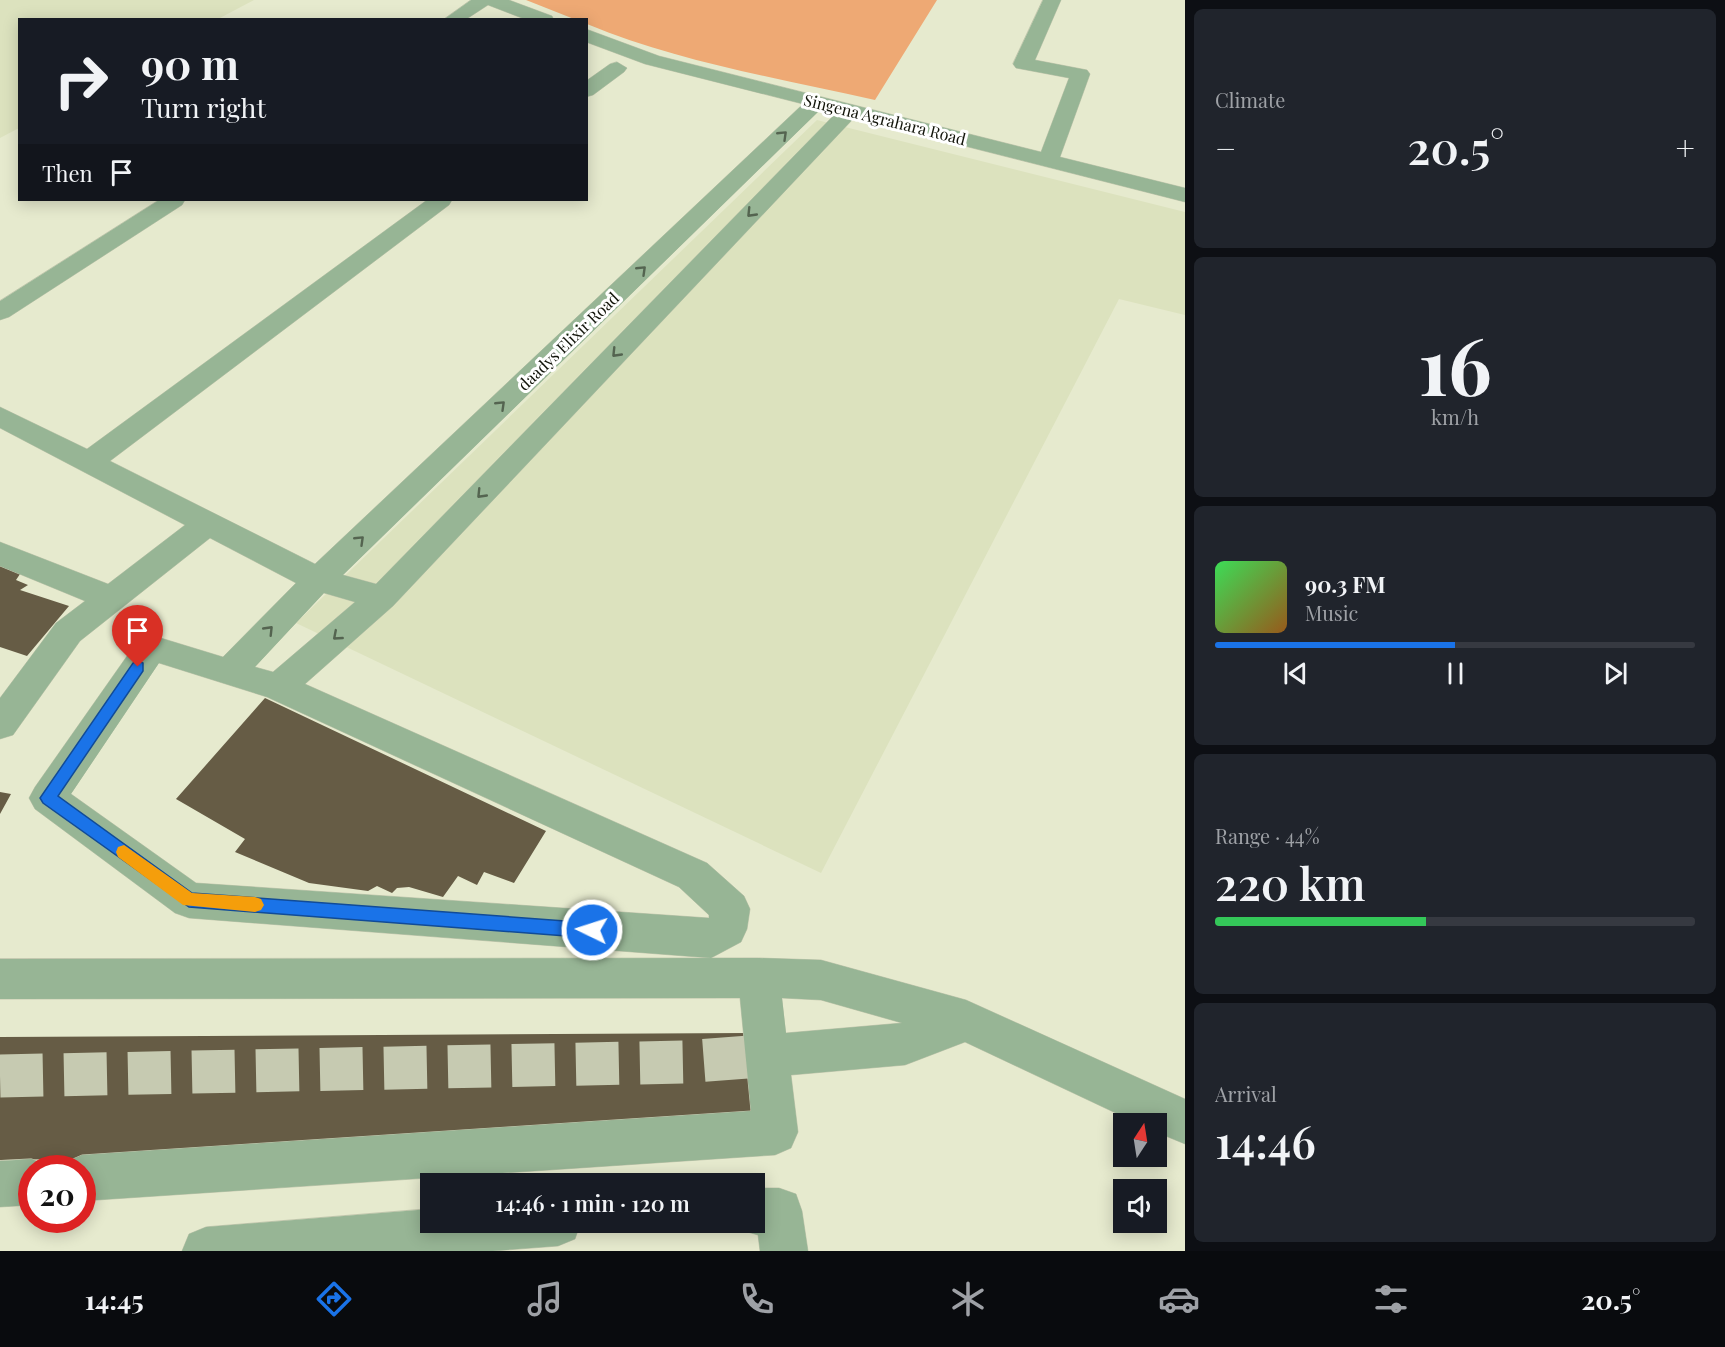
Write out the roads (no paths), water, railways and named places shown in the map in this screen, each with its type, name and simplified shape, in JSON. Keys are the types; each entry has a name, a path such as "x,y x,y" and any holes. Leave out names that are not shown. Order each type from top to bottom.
{"street":[{"path":"455,18 483,0"},
{"path":"493,0 540,18"},
{"path":"1048,161 1080,74 1023,64 1052,0"},
{"name":"Singena Agrahara Road","path":"588,36 652,60 1185,195"},
{"path":"588,90 617,68"},
{"name":"daadys Elixir Road","path":"229,672 318,580 817,102"},
{"path":"278,687 382,598 850,110"},
{"path":"0,312 172,201"},
{"path":"89,462 440,201"},
{"path":"0,416 318,580 382,598"},
{"path":"0,725 68,632 208,523"},
{"path":"0,553 110,598"},
{"path":"151,648 278,687 693,875 730,909 727,929 711,939 189,900 48,798 151,648"},
{"path":"0,979 759,978 821,980 966,1020 1185,1122"},
{"path":"96,1177 775,1132 759,978"},
{"path":"787,1054 905,1044 966,1020"},
{"path":"0,1184 18,1183"},
{"path":"765,1212 779,1211 784,1251"},
{"path":"206,1251 424,1233"}],"tunnel":[{"path":"0,1076 683,1062 787,1054"}]}
